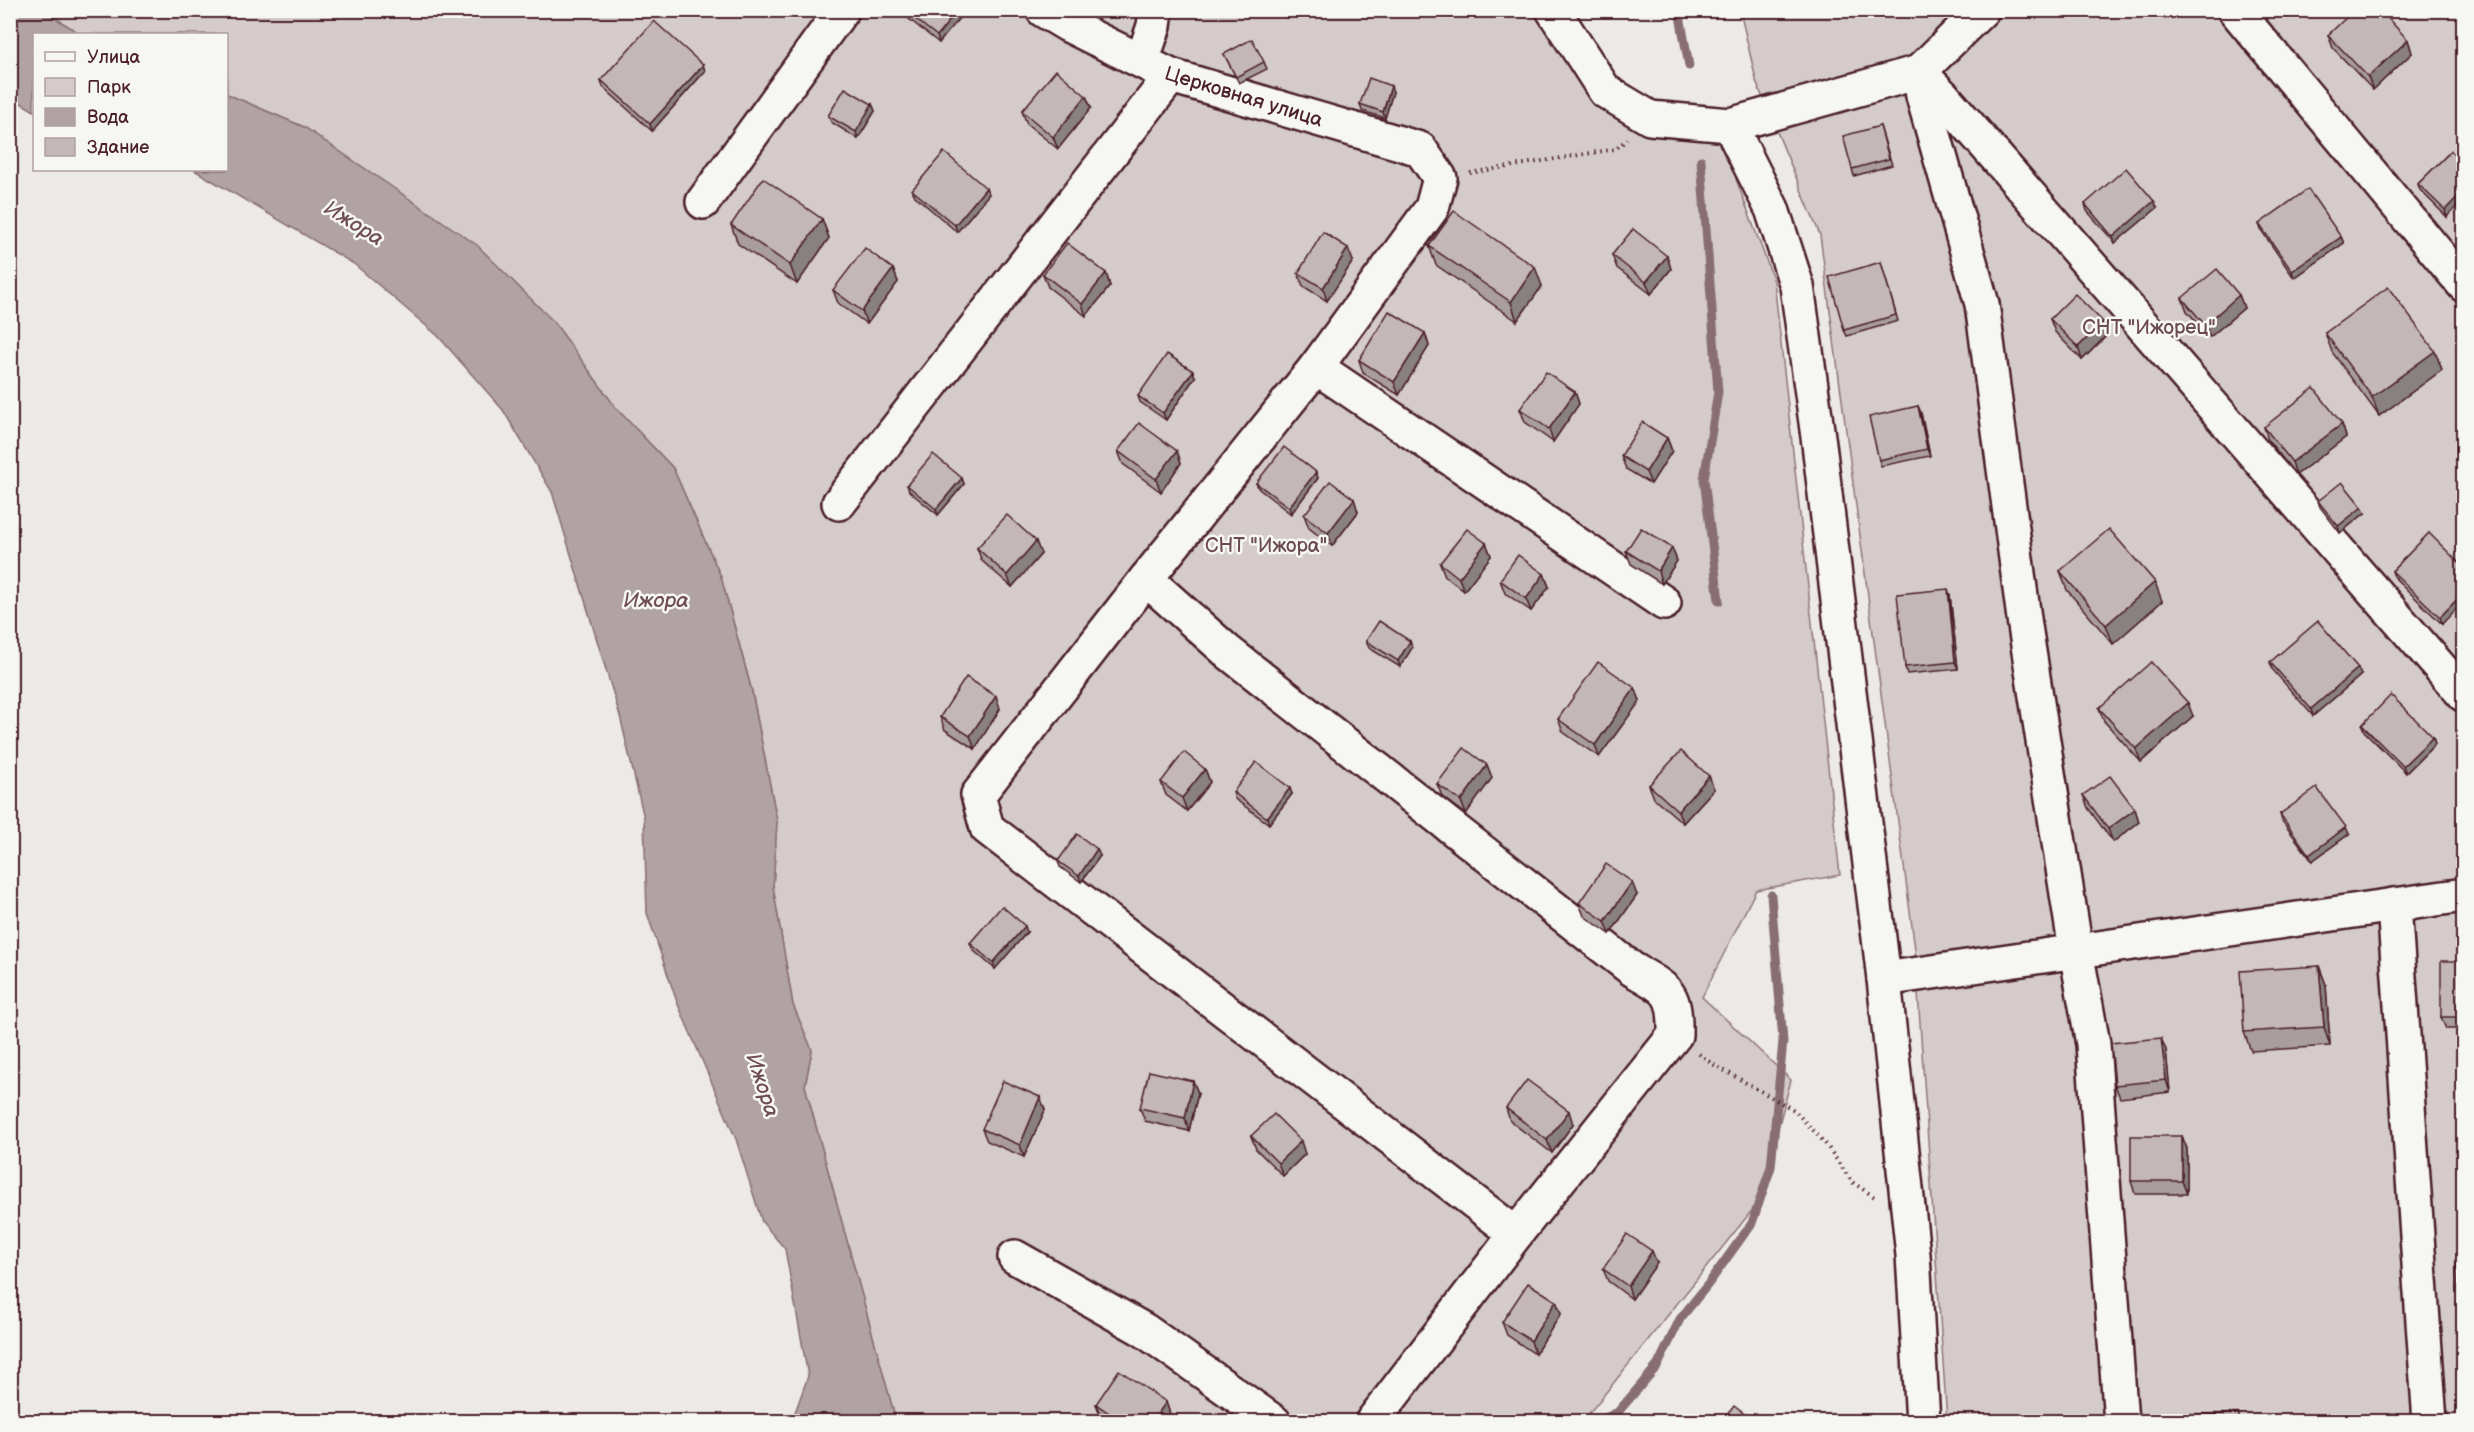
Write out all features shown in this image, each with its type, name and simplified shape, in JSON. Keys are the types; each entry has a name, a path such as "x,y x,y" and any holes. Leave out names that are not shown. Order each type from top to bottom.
{"street":[{"path":"703,202 842,10"},
{"name":"Церковная улица","path":"1043,10 1068,25 1171,76 1420,149 1440,178"},
{"path":"1142,61 1154,26 1156,10"},
{"path":"1553,10 1605,91 1650,118 1730,125 1919,72 1982,10"},
{"path":"2235,10 2463,285"},
{"path":"1919,72 1944,97 2463,695"},
{"path":"1919,72 1923,96 1982,304 2025,626 2076,951 2093,1044 2121,1422"},
{"path":"839,504 1171,76"},
{"path":"1730,125 1772,209 1797,286 1819,444 1884,979 1908,1207 1923,1422"},
{"path":"1440,178 1432,208 1316,367 1146,579 978,795 987,828 1516,1234"},
{"path":"1316,367 1664,603"},
{"path":"1146,579 1228,652 1632,969 1665,988 1675,1011 1675,1035 1516,1234 1372,1422"},
{"path":"1884,979 2463,896"},
{"path":"2394,905 2430,1422"},
{"path":"1015,1257 1144,1330 1274,1422"}],"path":[{"path":"1440,178 1616,149 1650,118"},
{"path":"1675,1035 1711,1063 1794,1110 1825,1143 1852,1182 1872,1197 1908,1207"}],"green space":[{"name":"СНТ \"Ижора\"","path":"45,11 1553,11 1605,91 1730,125 1736,179 1774,281 1840,875 1756,890 1702,997 1791,1080 1758,1203 1583,1421 896,1421 805,1086 812,1050 793,1005 773,887 777,821 752,691 721,577 673,468 616,408 554,322 379,180 304,127 228,94 228,33 78,33"},
{"name":"СНТ \"Ижорец\"","path":"1740,11 2463,11 2463,1421 1947,1421 1915,949 1820,235 1757,84"}],"water":[{"path":"11,10 45,11 78,33 33,33 33,110 11,97"},
{"name":"Ижора","path":"228,94 304,127 477,245 554,322 616,408 673,468 721,577 752,692 777,821 773,887 793,1005 812,1050 805,1086 896,1421 792,1421 808,1376 785,1249 762,1222 736,1139 677,1002 647,913 644,818 620,716 552,492 503,410 438,336 354,264 196,171 228,171"}],"building":[{"path":"904,10 957,10 957,11 937,36"},
{"path":"2354,10 2380,10 2408,40 2368,77 2328,35"},
{"path":"654,21 703,65 650,124 601,80"},
{"path":"1252,39 1264,62 1236,77 1224,54"},
{"path":"1056,70 1086,96 1053,137 1022,111"},
{"path":"1369,78 1391,86 1383,112 1360,104"},
{"path":"845,88 872,104 856,132 828,116"},
{"path":"1880,126 1889,159 1852,169 1843,136"},
{"path":"2451,151 2463,163 2463,191 2445,210 2418,184"},
{"path":"944,152 986,188 955,225 912,190"},
{"path":"2126,168 2154,201 2113,237 2085,204"},
{"path":"763,178 822,219 790,265 731,225"},
{"path":"2308,189 2341,237 2292,271 2259,224"},
{"path":"1454,211 1535,267 1511,302 1429,246"},
{"path":"1633,229 1667,256 1646,282 1612,255"},
{"path":"1323,232 1348,248 1323,288 1298,273"},
{"path":"1067,243 1106,273 1082,304 1043,274"},
{"path":"865,248 893,269 862,311 833,290"},
{"path":"1881,262 1896,315 1844,330 1829,277"},
{"path":"2217,269 2239,295 2205,325 2182,298"},
{"path":"2388,287 2435,351 2372,397 2325,333"},
{"path":"2075,294 2103,322 2078,347 2050,319"},
{"path":"1389,311 1425,333 1394,382 1359,360"},
{"path":"1167,354 1193,371 1163,413 1138,396"},
{"path":"1546,372 1575,392 1549,429 1520,409"},
{"path":"2314,388 2342,424 2292,462 2264,427"},
{"path":"1918,406 1927,449 1879,460 1869,417"},
{"path":"1642,422 1667,438 1646,472 1621,456"},
{"path":"1139,423 1177,451 1156,479 1118,451"},
{"path":"1284,447 1316,472 1289,507 1256,483"},
{"path":"933,454 962,478 936,509 907,485"},
{"path":"1330,481 1354,499 1328,533 1304,515"},
{"path":"2342,482 2362,507 2338,526 2318,501"},
{"path":"1007,515 1036,541 1007,575 977,548"},
{"path":"1641,528 1672,548 1658,571 1626,551"},
{"path":"1467,529 1486,543 1459,578 1440,563"},
{"path":"2109,529 2155,582 2106,625 2060,571"},
{"path":"2429,533 2463,567 2463,593 2440,617 2392,571"},
{"path":"1518,555 1544,574 1526,599 1500,580"},
{"path":"1948,589 1955,662 1905,667 1897,594"},
{"path":"1379,621 1410,641 1398,661 1366,641"},
{"path":"2318,621 2358,668 2311,709 2270,662"},
{"path":"1598,662 1635,688 1595,745 1558,719"},
{"path":"2151,662 2188,703 2136,749 2099,708"},
{"path":"966,677 996,696 970,736 940,717"},
{"path":"2391,695 2433,737 2403,766 2362,725"},
{"path":"1464,748 1487,765 1461,801 1437,784"},
{"path":"1681,751 1709,776 1678,811 1649,785"},
{"path":"1184,752 1205,769 1182,798 1161,782"},
{"path":"1256,762 1290,788 1267,818 1233,792"},
{"path":"2110,776 2135,809 2108,829 2083,795"},
{"path":"2317,788 2346,827 2309,855 2280,814"},
{"path":"1077,834 1097,849 1079,876 1058,861"},
{"path":"1606,864 1632,882 1605,921 1579,903"},
{"path":"1002,906 1025,926 993,963 970,943"},
{"path":"2441,961 2463,961 2463,1017 2441,1017"},
{"path":"2319,966 2324,1027 2244,1032 2240,971"},
{"path":"2161,1038 2166,1080 2115,1085 2111,1043"},
{"path":"1149,1071 1193,1081 1185,1118 1140,1108"},
{"path":"1527,1080 1569,1111 1547,1140 1506,1108"},
{"path":"1003,1081 1040,1097 1020,1145 982,1129"},
{"path":"1274,1114 1301,1141 1278,1163 1251,1136"},
{"path":"2131,1136 2182,1136 2182,1181 2131,1181"},
{"path":"1627,1234 1652,1251 1628,1286 1603,1269"},
{"path":"2463,1263 2463,1310 2460,1310 2456,1264"},
{"path":"1528,1283 1556,1301 1531,1341 1502,1322"},
{"path":"1119,1370 1166,1402 1152,1422 1122,1422 1096,1404"},
{"path":"1734,1406 1755,1422 1722,1422"},
{"path":"2170,1414 2239,1414 2239,1422 2170,1422"}],"waterway":[{"path":"1679,10 1689,66"},
{"path":"1701,160 1718,392 1704,479 1719,601"},
{"path":"1597,1422 1618,1412 1658,1365 1680,1319 1752,1223 1771,1167 1783,1041 1771,895"}]}
